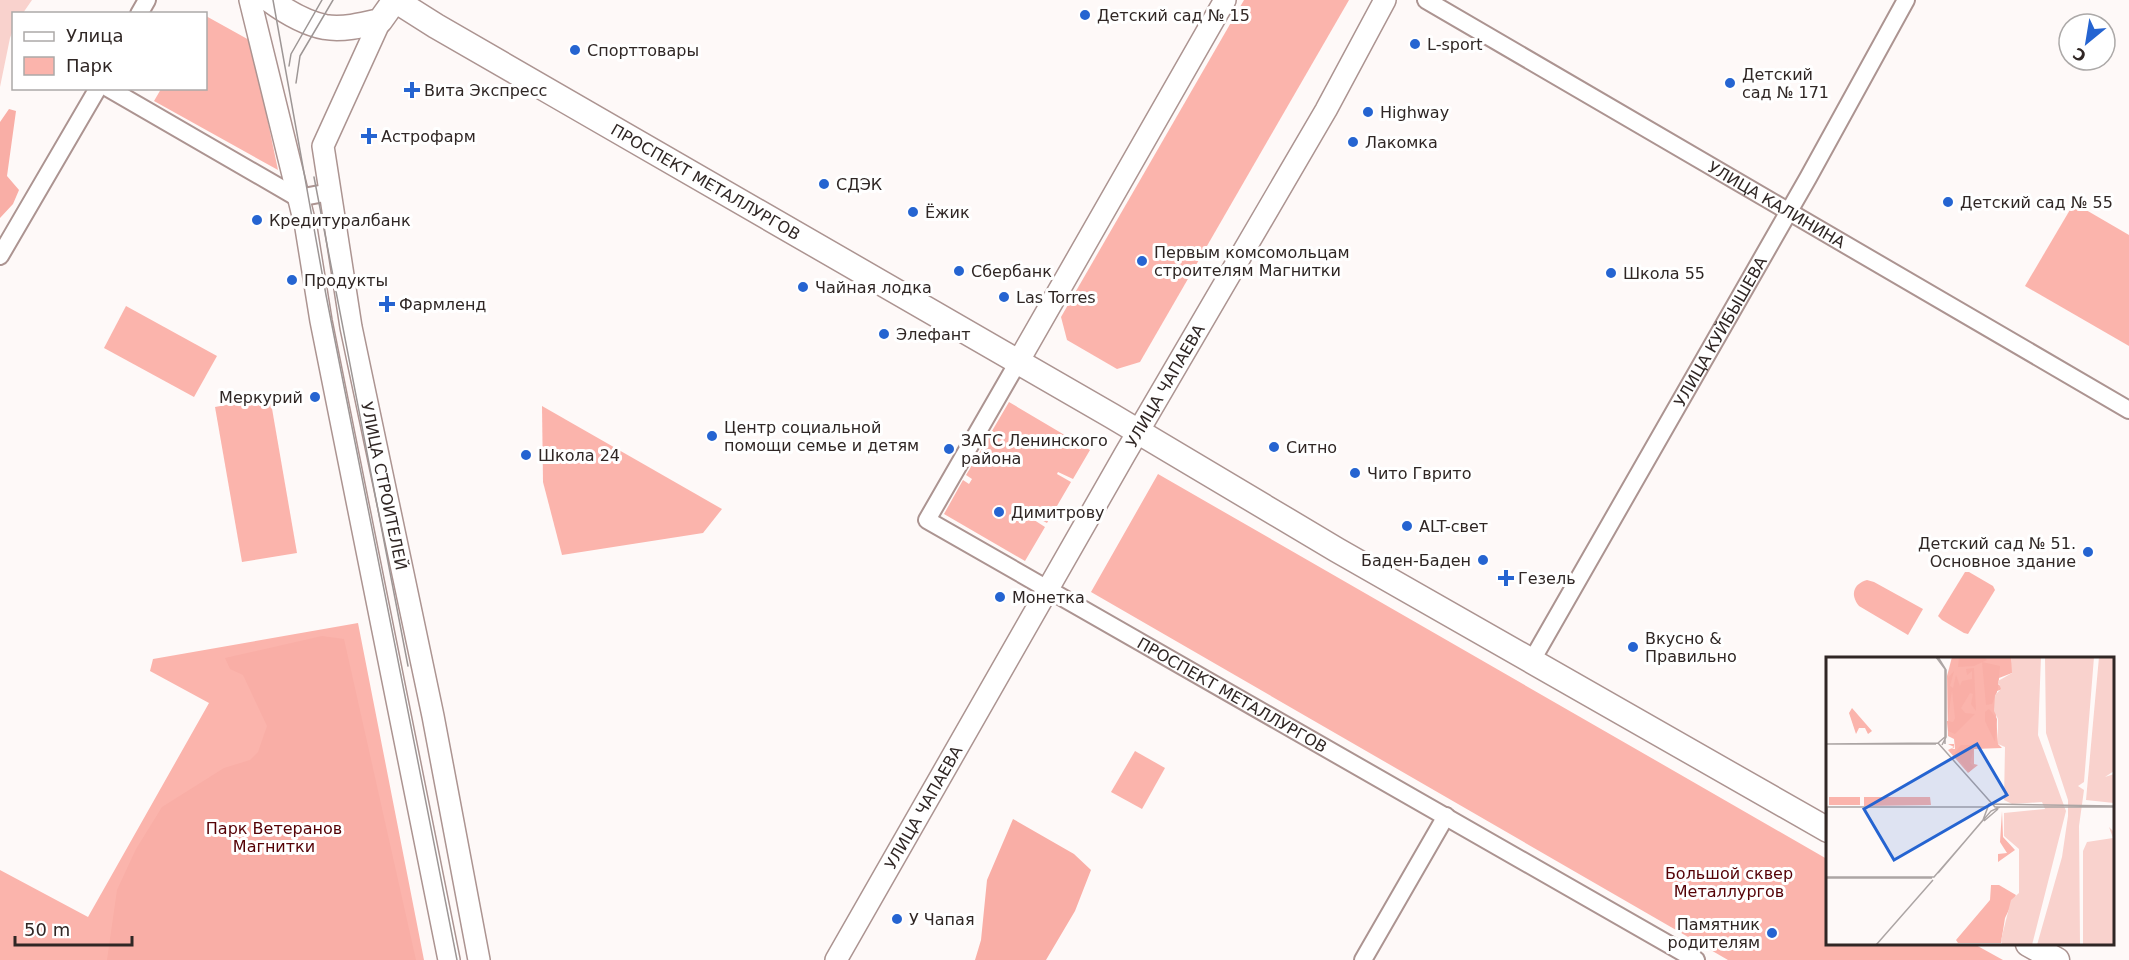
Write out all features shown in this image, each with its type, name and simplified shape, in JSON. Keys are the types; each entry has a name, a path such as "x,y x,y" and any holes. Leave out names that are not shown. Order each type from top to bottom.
{"main road":[{"path":"270,0 285,11 325,27 352,27 380,21"},
{"name":"ПРОСПЕКТ МЕТАЛЛУРГОВ","path":"380,21 395,0 540,87 1138,431 1531,662 1826,829"},
{"path":"2030,945 2057,960"}],"street":[{"name":"УЛИЦА СТРОИТЕЛЕЙ","path":"250,0 306,228 321,321 449,960"},
{"path":"1018,362 1225,0"},
{"name":"УЛИЦА ЧАПАЕВА","path":"836,960 1138,431 1326,110 1385,0"},
{"name":"УЛИЦА КАЛИНИНА","path":"1426,0 2129,410"},
{"name":"УЛИЦА КУЙБЫШЕВА","path":"1531,662 1906,0"},
{"name":"УЛИЦА СТРОИТЕЛЕЙ","path":"380,21 323,146 351,327 433,716 479,960"},
{"path":"0,256 97,90"},
{"path":"111,90 298,198 330,192"},
{"name":"ПРОСПЕКТ МЕТАЛЛУРГОВ","path":"1018,362 927,520 1696,960"},
{"path":"1363,960 1446,816"}],"green space":[{"path":"1244,0 1349,0 1140,362 1117,369 1067,340 1061,317"},
{"path":"207,17 251,41 278,170 154,101 160,90 207,90"},
{"path":"9,109 16,111 7,176 19,190 13,204 0,218 0,122"},
{"path":"2074,203 2129,235 2129,346 2025,286"},
{"path":"126,306 217,356 194,397 104,348"},
{"path":"270,397 297,553 242,562 215,407"},
{"path":"1009,402 1090,450 1073,479 1058,472 1057,474 1071,482 1047,523 1032,515 1031,518 1045,527 1025,561 944,514 963,480 969,484 972,479 966,475 989,437 995,440 998,435 992,431"},
{"path":"542,406 722,509 703,533 562,555 543,482"},
{"name":"Большой сквер Металлургов","path":"1158,474 1826,858 1826,945 1976,945 2003,960 1728,960 1091,592"},
{"path":"1965,572 1993,586 1995,590 1968,634 1938,616"},
{"path":"1867,580 1923,609 1908,635 1856,602 1854,590"},
{"name":"Парк Ветеранов Магнитки","path":"358,623 424,960 0,960 0,870 88,917 209,703 150,671 153,659"},
{"name":"Парк Ветеранов Магнитки","path":"322,636 344,639 416,960 107,960 117,890 136,849 162,807 224,768 250,760 258,752 267,726 243,675 230,669 225,658"},
{"path":"1135,751 1165,768 1142,809 1111,792"},
{"path":"1013,819 1074,854 1091,870 1075,911 1046,960 975,960 981,940 987,880"}],"shaded area":[{"path":"0,0 32,0 24,12 12,12 12,33 0,87"}],"tram line":[{"path":"273,0 326,295 457,960"},
{"path":"289,66 291,54 322,0"},
{"path":"296,83 300,56 333,0"},
{"path":"314,177 408,666"}],"place":[{"name":"Детский сад № 15","path":"1085,15"},
{"name":"L-sport","path":"1415,44"},
{"name":"Спорттовары","path":"575,50"},
{"name":"Детский сад № 171","path":"1730,83"},
{"name":"Вита Экспресс","path":"412,90"},
{"name":"Highway","path":"1368,112"},
{"name":"Астрофарм","path":"369,136"},
{"name":"Лакомка","path":"1353,142"},
{"name":"СДЭК","path":"824,184"},
{"name":"Детский сад № 55","path":"1948,202"},
{"name":"Ёжик","path":"913,212"},
{"name":"Кредитуралбанк","path":"257,220"},
{"name":"Первым комсомольцам строителям Магнитки","path":"1142,261"},
{"name":"Сбербанк","path":"959,271"},
{"name":"Школа 55","path":"1611,273"},
{"name":"Продукты","path":"292,280"},
{"name":"Чайная лодка","path":"803,287"},
{"name":"Las Torres","path":"1004,297"},
{"name":"Фармленд","path":"387,304"},
{"name":"Элефант","path":"884,334"},
{"name":"Меркурий","path":"315,397"},
{"name":"Центр социальной помощи семье и детям","path":"712,436"},
{"name":"Ситно","path":"1274,447"},
{"name":"ЗАГС Ленинского района","path":"949,449"},
{"name":"Школа 24","path":"526,455"},
{"name":"Чито Гврито","path":"1355,473"},
{"name":"Димитрову","path":"999,512"},
{"name":"ALT-свет","path":"1407,526"},
{"name":"Детский сад № 51. Основное здание","path":"2088,552"},
{"name":"Баден-Баден","path":"1483,560"},
{"name":"Гезель","path":"1506,578"},
{"name":"Монетка","path":"1000,597"},
{"name":"Вкусно & Правильно","path":"1633,647"},
{"name":"У Чапая","path":"897,919"},
{"name":"Памятник родителям","path":"1772,933"}]}
